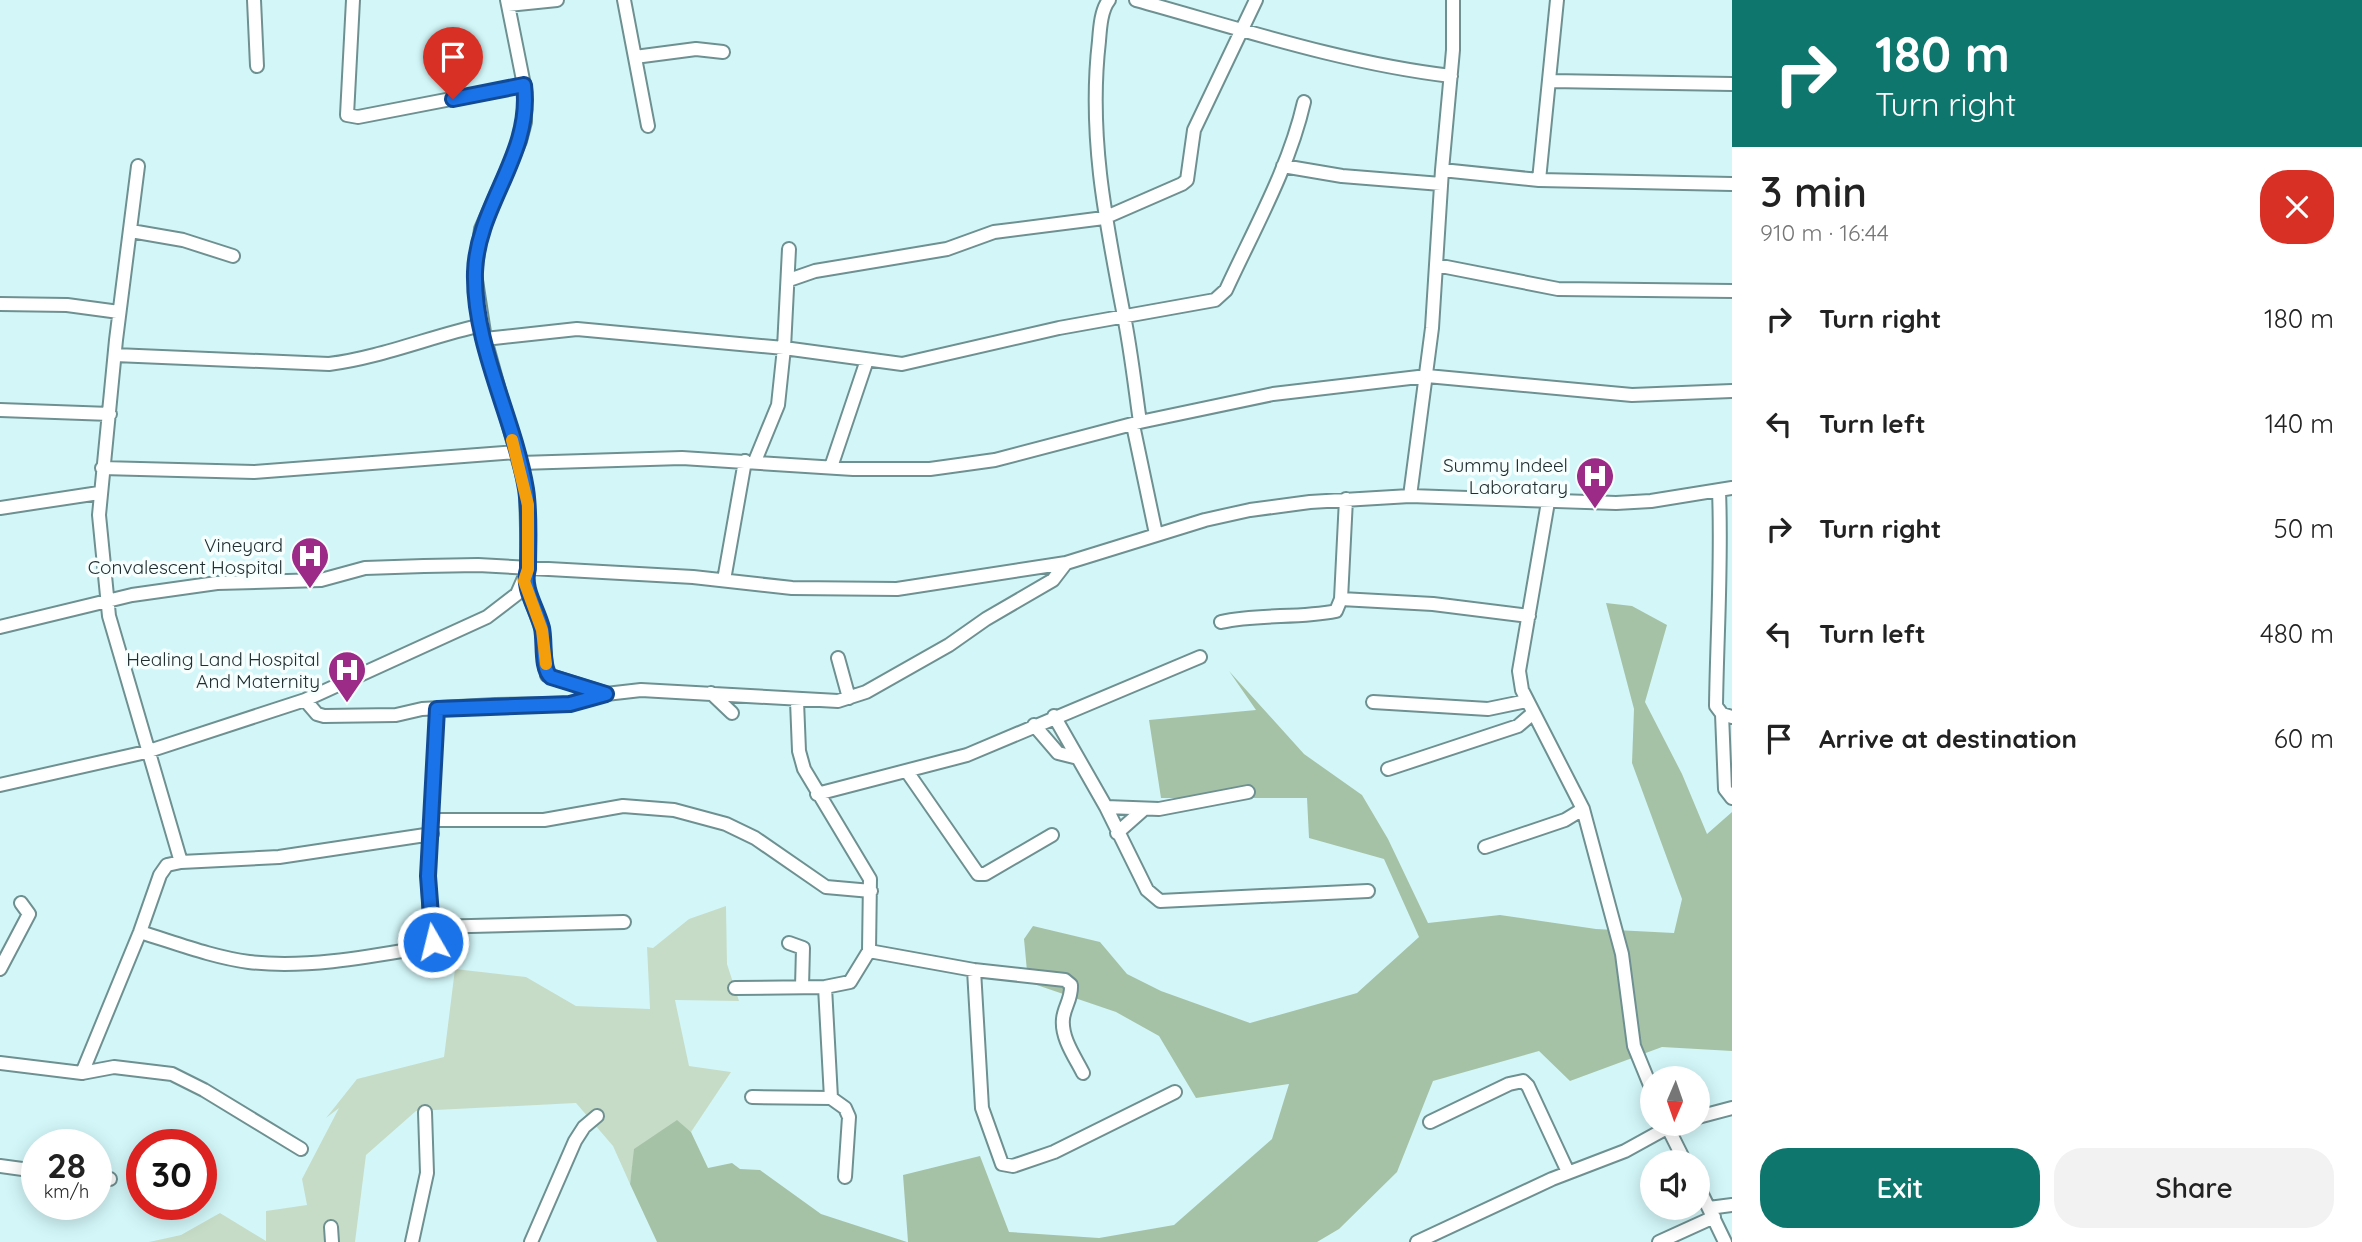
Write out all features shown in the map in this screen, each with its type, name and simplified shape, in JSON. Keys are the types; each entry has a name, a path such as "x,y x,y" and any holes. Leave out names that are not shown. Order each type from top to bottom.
{"street":[{"path":"254,0 257,66"},
{"path":"353,0 348,116 358,117 524,85"},
{"path":"557,0 508,3 524,85 525,122 520,141 481,229 475,274 485,339 518,458 528,505 526,575 542,630 547,675 606,694"},
{"path":"624,0 648,126"},
{"path":"1109,0 1100,32 1093,90 1104,218 1125,318 1137,423 1156,534"},
{"path":"1136,0 1240,32 1387,68 1451,76"},
{"path":"789,279 815,271 947,248 994,232 1104,218 1163,195 1187,180 1194,130 1256,0"},
{"path":"1410,496 1427,376 1451,76 1453,0"},
{"path":"1539,180 1557,0"},
{"path":"635,57 696,49 723,52"},
{"path":"1551,81 1732,84"},
{"path":"485,339 577,328 785,348 902,363 1059,328 1202,304 1222,297 1283,166 1304,102"},
{"path":"138,166 99,493 106,602 146,752 157,772 181,862"},
{"path":"1283,166 1354,177 1441,184"},
{"path":"1442,170 1539,180 1732,184"},
{"path":"131,231 183,240 233,256"},
{"path":"724,580 750,461 778,405 785,348 789,249"},
{"path":"1436,265 1558,289 1732,290"},
{"path":"0,304 67,304 119,312"},
{"path":"115,355 329,364 351,362 482,325"},
{"path":"831,467 867,360"},
{"path":"102,468 254,472 518,458 682,458 831,467 930,469 967,465 1137,423 1273,394 1427,376 1632,395 1732,391"},
{"path":"0,411 110,414"},
{"path":"0,627 132,595 217,583 321,580 365,568 478,565 526,575 724,580 792,588 897,589 1066,563 1156,534 1250,510 1346,499 1410,496 1548,502 1651,501 1725,489 1722,572 1718,595 1716,706 1727,716 1725,789 1732,798"},
{"path":"0,508 99,493"},
{"path":"1221,622 1248,615 1274,618 1336,611 1341,598 1346,499"},
{"path":"1548,502 1519,671 1530,708 1583,809 1622,954 1634,1046 1642,1066"},
{"path":"304,700 312,710 324,716 396,715 437,709 570,704 606,694 664,690 821,703 849,698 866,692 949,645 986,619 1053,580 1066,563"},
{"path":"0,785 146,752 304,700 487,617 506,605 526,575"},
{"path":"1718,595 1732,594"},
{"path":"1341,598 1433,604 1529,616"},
{"path":"817,794 908,773 967,755 1054,716 1200,657"},
{"path":"838,658 849,698"},
{"path":"711,693 732,713"},
{"path":"735,988 825,987 850,982 869,951 871,891 865,868 804,769 799,751 797,701"},
{"path":"1373,702 1488,709 1530,708"},
{"path":"1388,769 1518,726 1530,708"},
{"path":"141,932 219,956 248,962 286,964 431,946 428,876 437,709"},
{"path":"1054,716 1153,897 1168,903 1201,898 1368,891"},
{"path":"1034,725 1058,753 1078,758"},
{"path":"908,773 978,874 985,874 1052,835"},
{"path":"1106,807 1143,810 1248,792"},
{"path":"433,820 544,820 623,806 674,810 726,824 755,838 826,887 871,891"},
{"path":"1485,847 1565,820 1583,809"},
{"path":"1117,833 1143,810"},
{"path":"82,1073 141,932 160,875 167,865 279,857 432,834"},
{"path":"0,969 26,925 29,914 21,903"},
{"path":"432,927 624,922"},
{"path":"789,943 803,948 802,987"},
{"path":"869,951 974,970 1060,979 1071,985 1063,1024 1065,1036 1083,1073"},
{"path":"974,970 982,1108 1002,1164 1013,1166 1054,1152 1175,1092"},
{"path":"825,987 831,1098"},
{"path":"0,1063 82,1073 114,1067 173,1074 301,1149"},
{"path":"1430,1122 1509,1084 1522,1081 1528,1086 1568,1172"},
{"path":"752,1097 831,1098 845,1108 849,1117 845,1177"},
{"path":"1710,1114 1732,1108"},
{"path":"412,1242 427,1173 425,1112"},
{"path":"531,1242 575,1141 584,1127 597,1116"},
{"path":"1417,1242 1568,1172 1625,1151 1649,1136"},
{"path":"0,1166 21,1169"},
{"path":"1659,1242 1711,1212 1732,1205"},
{"path":"1711,1212 1725,1242"},
{"path":"331,1227 332,1242"}],"green space":[{"path":"1606,603 1632,606 1667,625 1645,702 1682,774 1707,834 1732,812 1732,1051 1662,1047 1570,1081 1539,1051 1433,1081 1397,1172 1339,1229 1317,1242 908,1242 903,1175 980,1156 1009,1232 1099,1238 1174,1225 1272,1139 1289,1084 1196,1098 1159,1036 1116,1012 1028,982 1024,939 1033,926 1100,942 1127,974 1161,991 1250,1023 1357,993 1419,937 1384,859 1309,838 1307,798 1161,798 1149,720 1256,710 1229,671 1304,754 1362,795 1388,839 1428,923 1500,915 1596,929 1674,933 1682,899 1632,763 1634,709"},
{"path":"726,906 727,964 739,1001 675,1000 689,1066 731,1072 691,1132 677,1121 635,1149 630,1184 613,1146 576,1103 416,1111 366,1155 355,1242 149,1242 181,1235 208,1220 217,1220 220,1213 266,1241 266,1211 307,1205 302,1179 339,1108 326,1118 357,1079 444,1057 455,969 526,977 576,1006 650,1009 647,947 653,948 689,919"},
{"path":"677,1120 691,1132 708,1168 732,1163 740,1169 760,1170 821,1214 907,1242 657,1242 630,1184 634,1149"}],"slow traffic":[{"path":"512,440 520,463 528,505 528,569 524,581 536,607 546,664"}],"place":[{"name":"Summy Indeel Laboratary","path":"1595,510"},
{"name":"Vineyard Convalescent Hospital","path":"310,590"},
{"name":"Healing Land Hospital And Maternity","path":"347,704"}],"route":[{"path":"433,942 428,906 428,876 437,709 570,704 606,694 551,677 545,671 542,630 536,607 524,581 528,569 526,488 485,339 476,294 475,274 481,229 520,141 525,122 524,85 453,99"}]}
